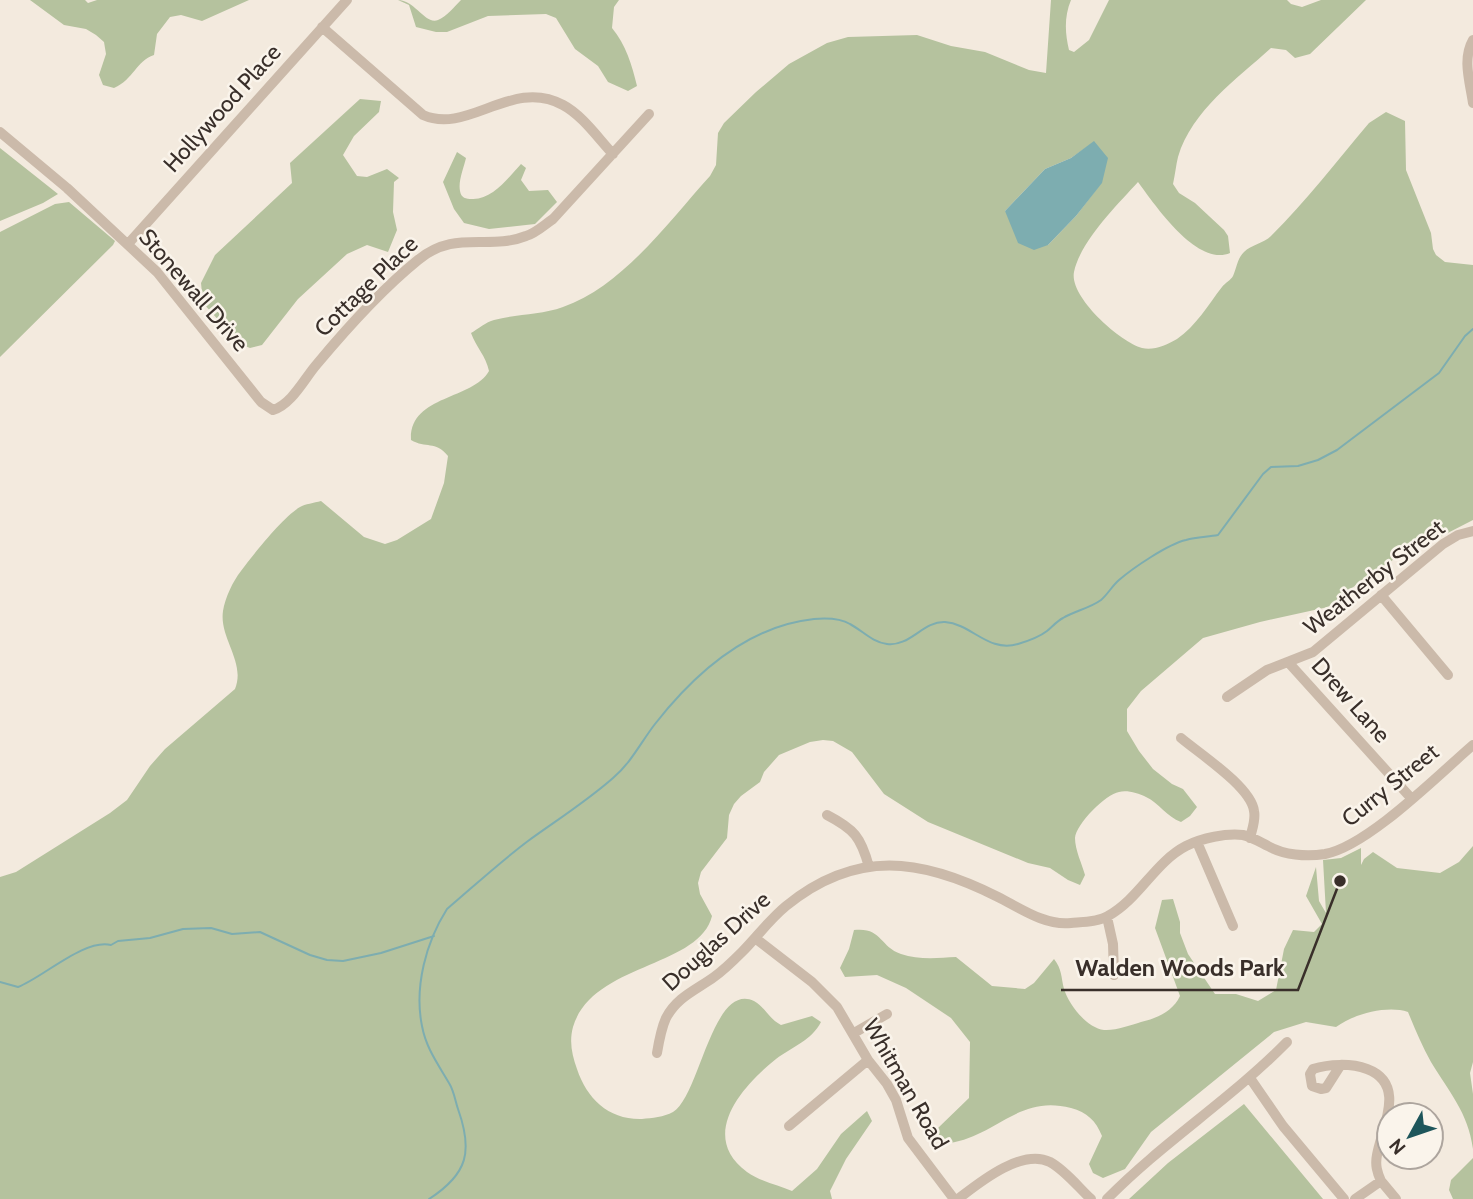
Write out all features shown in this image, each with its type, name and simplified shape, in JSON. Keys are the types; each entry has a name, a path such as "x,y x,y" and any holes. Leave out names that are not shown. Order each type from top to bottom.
{"street":[{"name":"Hollywood Place","path":"128,244 347,0"},
{"path":"322,27 423,115 431,118 459,117 509,99 534,98 554,101 570,110 613,153"},
{"path":"1473,40 1467,65 1473,103"},
{"name":"Cottage Place","path":"290,397 379,297 429,251 453,242 518,239 534,232 553,219 649,114"},
{"name":"Stonewall Drive","path":"0,132 67,188 157,272 261,402 273,411 290,397"},
{"name":"Weatherby Street","path":"1227,697 1267,670 1313,652 1443,544 1473,531"},
{"path":"1381,595 1448,675"},
{"name":"Drew Lane","path":"1288,662 1411,798"},
{"path":"1181,738 1242,789 1251,800 1255,819 1250,838"},
{"name":"Curry Street","path":"1197,842 1218,836 1244,835 1270,848 1292,853 1312,855 1338,850 1373,830 1473,745"},
{"path":"827,816 849,826 855,832 865,850 869,867"},
{"path":"1114,975 1113,944 1107,917 1175,854 1197,842 1233,926"},
{"name":"Douglas Drive","path":"657,1053 666,1019 691,990 714,978 783,908 810,889 837,876 884,864 937,872 966,881 1022,910 1056,923 1107,917"},
{"name":"Whitman Road","path":"755,938 812,982 837,1007 868,1060 896,1100 908,1138 956,1199"},
{"path":"854,1033 887,1014"},
{"path":"1107,1199 1168,1144 1250,1078 1287,1042"},
{"path":"789,1126 868,1060"},
{"path":"1340,1066 1355,1065 1371,1070 1383,1082 1390,1096 1390,1110 1376,1169 1381,1181 1396,1199"},
{"path":"1250,1078 1283,1126 1344,1199"},
{"path":"956,1199 999,1171 1031,1159 1053,1164 1091,1199"},
{"path":"1354,1199 1381,1181"}],"green space":[{"path":"30,0 85,0 88,3 97,0 249,0 202,21 181,15 170,17 157,34 154,55 143,61 126,80 114,88 103,85 99,75 106,54 104,42 86,29 64,25"},
{"path":"398,0 410,4 433,21 444,16 461,0 619,0 614,7 612,28 628,56 637,86 628,91 608,82 598,66 575,49 556,18 546,14 488,16 447,32 436,32 416,27 409,5"},
{"path":"1051,0 1071,0 1066,31 1069,50 1074,52 1089,40 1109,0 1287,0 1302,7 1321,0 1366,0 1310,54 1295,58 1286,50 1271,48 1217,96 1194,124 1185,140 1178,157 1173,184 1179,193 1195,203 1224,230 1228,236 1230,253 1217,255 1191,243 1166,218 1138,182 1091,236 1078,260 1074,272 1075,282 1079,294 1098,317 1121,337 1146,349 1169,343 1184,334 1196,322 1232,277 1244,252 1268,238 1284,223 1369,123 1386,112 1405,121 1406,170 1431,233 1433,249 1445,262 1473,265 1473,520 1434,540 1415,546 1366,577 1328,607 1203,638 1141,691 1127,709 1127,731 1153,769 1183,789 1197,807 1181,822 1140,794 1122,791 1107,798 1080,825 1075,838 1085,875 1080,885 1050,868 1028,863 928,822 884,794 852,752 833,741 810,742 779,755 764,772 760,782 734,804 729,815 727,838 701,872 698,883 700,894 712,916 703,933 687,946 601,990 584,1006 573,1027 572,1048 581,1080 601,1106 619,1116 654,1118 673,1112 683,1102 708,1043 727,1008 740,1000 754,1001 781,1025 812,1016 821,1022 812,1034 763,1070 739,1097 730,1112 726,1143 733,1158 747,1172 792,1191 817,1169 841,1134 867,1111 872,1121 846,1159 830,1191 832,1199 0,1199 0,877 16,872 127,800 165,749 235,689 237,669 225,631 224,606 238,575 277,527 300,507 321,501 364,537 385,544 397,540 431,519 444,483 448,456 435,446 411,440 413,425 420,414 431,406 470,388 489,371 471,333 494,320 563,307 606,284 625,268 710,176 716,165 718,133 724,123 789,64 827,43 848,37 917,35 951,46 985,52 1029,70 1046,73","holes":["1094,142 1102,182 1076,216 1048,245 1005,211 1045,169 1071,158"]},
{"path":"360,99 381,101 379,112 354,136 343,155 357,176 367,177 387,169 399,178 394,182 393,212 397,230 388,252 367,245 347,254 298,299 262,345 250,348 240,344 203,303 201,283 215,255 292,183 290,163"},
{"path":"0,148 58,194 0,221"},
{"path":"457,152 466,158 460,179 464,198 479,198 493,192 521,164 526,168 521,180 529,191 548,190 557,202 535,224 489,229 464,223 454,209 443,182"},
{"path":"69,202 115,241 0,357 0,232 55,204"},
{"path":"1473,846 1473,1062 1470,1073 1473,1094 1473,1149 1462,1113 1428,1056 1408,1012 1400,1010 1381,1010 1361,1015 1336,1027 1306,1022 1274,1032 1151,1132 1125,1169 1103,1178 1093,1173 1089,1164 1102,1136 1100,1131 1086,1115 1071,1108 1053,1105 1022,1111 981,1133 949,1143 939,1139 938,1128 969,1098 970,1042 951,1018 906,988 877,975 845,977 840,968 854,930 870,931 894,951 908,956 956,957 992,986 1025,989 1034,983 1054,959 1060,970 1066,995 1080,1015 1098,1028 1118,1029 1159,1016 1169,1010 1180,996 1155,928 1162,900 1173,899 1180,922 1180,933 1188,954 1215,994 1236,994 1258,1001 1276,990 1284,949 1293,930 1314,932 1322,924 1306,896 1316,867 1319,901 1326,913 1323,860 1341,858 1361,848 1361,865 1373,852 1397,868 1440,873 1459,862"},
{"path":"1244,1104 1323,1199 1129,1199 1168,1163"},
{"path":"1473,1158 1473,1199 1453,1199 1449,1190 1451,1180"}],"water":[{"path":"1094,141 1108,158 1102,183 1048,245 1034,250 1018,243 1005,211 1045,169 1071,158"}],"waterway":[{"path":"429,1199 442,1190 459,1171 466,1149 463,1124 453,1092 426,1042 420,1011 424,965 440,922 447,909 497,866 593,795 619,772 671,705 705,670 745,642 767,631 814,619 842,621 872,639 887,644 903,642 930,625 945,622 955,624 998,645 1018,644 1037,637 1061,619 1101,600 1119,580 1161,551 1186,540 1218,535 1271,467 1298,466 1337,450 1439,373 1473,329"},
{"path":"0,982 18,987 89,947 150,938 183,929 211,928 232,934 260,932 310,955 343,961 381,953 434,936"}],"place":[{"name":"Walden Woods Park","path":"1340,881"}]}
